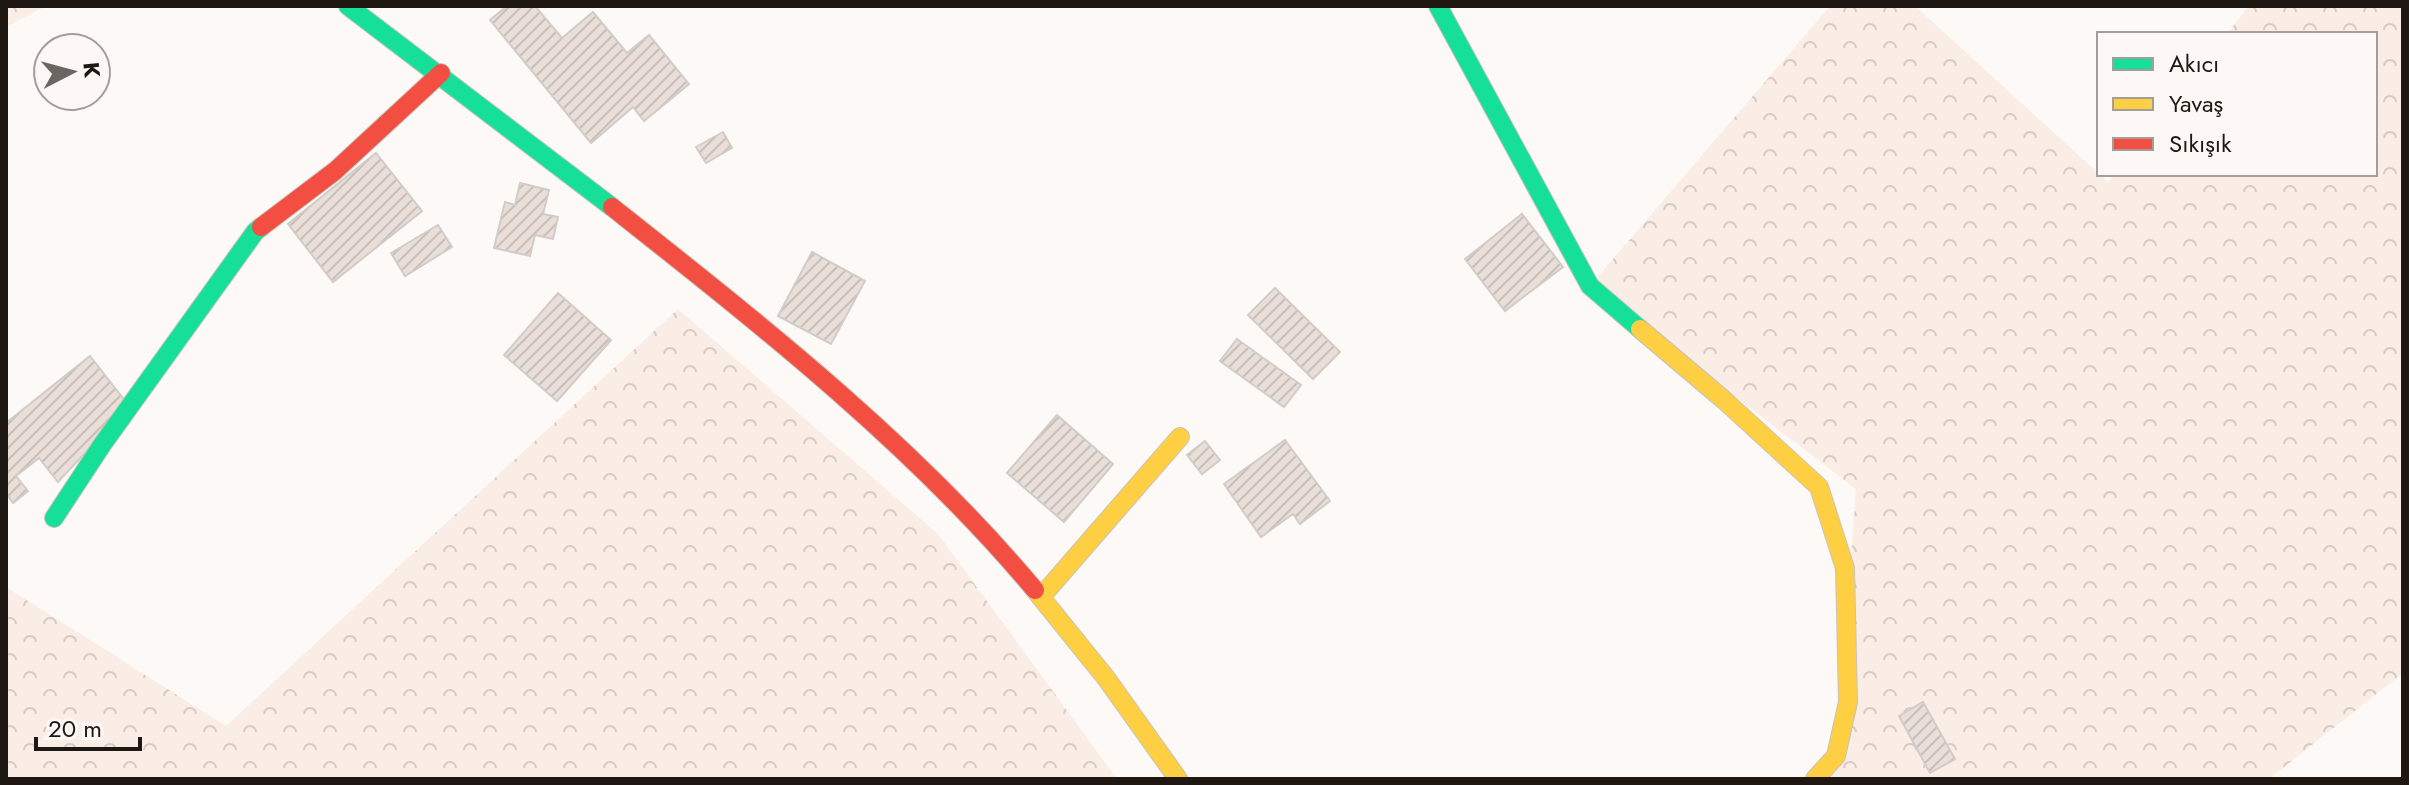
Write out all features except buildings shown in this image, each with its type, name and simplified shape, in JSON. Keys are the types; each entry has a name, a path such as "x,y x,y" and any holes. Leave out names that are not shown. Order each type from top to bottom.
{"street":[{"path":"348,6 441,73 641,229 844,397 971,518 1041,597 1130,708 1178,779"},
{"path":"1438,6 1590,286 1724,400 1819,487 1845,568 1848,702 1836,756 1815,779"},
{"path":"54,518 102,445 255,232 335,171 441,73"},
{"path":"1041,597 1180,437"}],"green space":[{"path":"6,6 46,6 6,27"},
{"path":"1830,6 1915,6 2097,172 2097,176 2108,182 2113,176 2377,176 2377,32 2229,32 2249,6 2403,6 2403,673 2269,779 1811,779 1836,756 1856,489 1590,286"},
{"path":"678,309 938,534 1117,779 6,779 6,587 226,726"}],"traffic: fast":[{"path":"348,6 612,207"},
{"path":"1438,6 1590,286 1640,329"},
{"path":"54,518 102,445 261,227"}],"traffic: slow":[{"path":"1640,329 1819,487 1845,568 1848,702 1836,756 1815,779"},
{"path":"1041,597 1180,437"},
{"path":"1035,590 1106,678 1178,779"}],"traffic: jam":[{"path":"261,227 335,171 441,73"},
{"path":"612,207 834,388 938,485 1035,590"}]}
